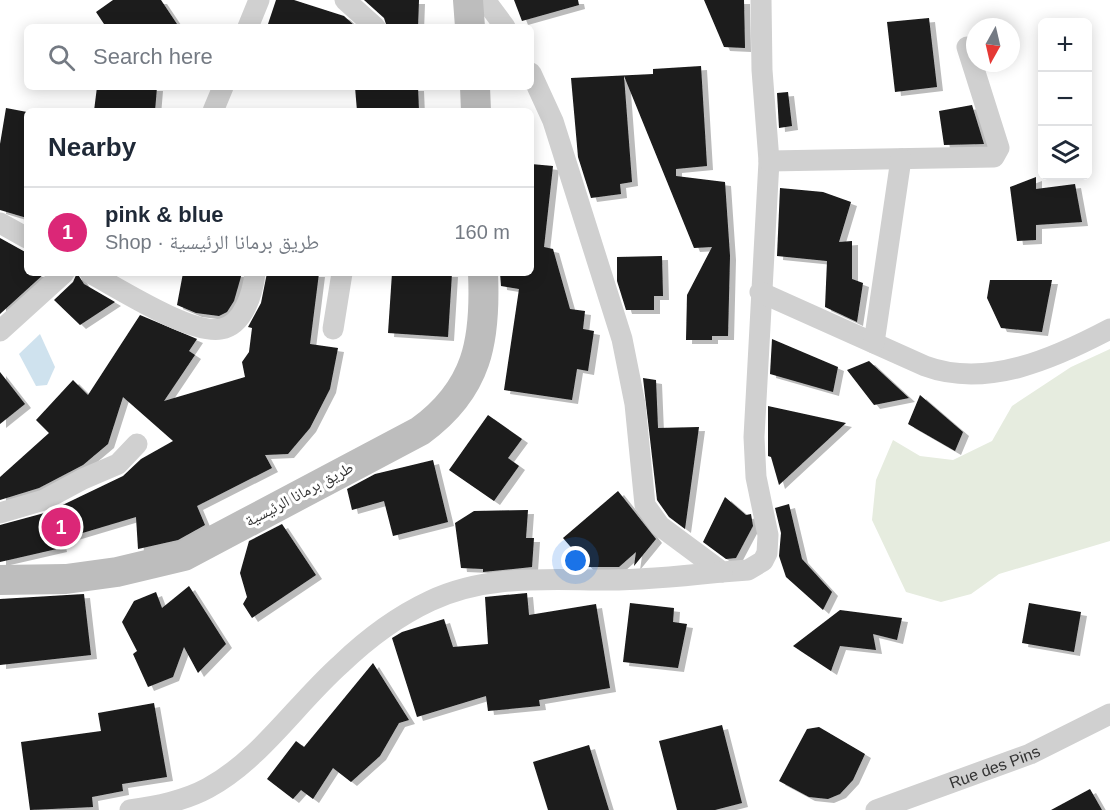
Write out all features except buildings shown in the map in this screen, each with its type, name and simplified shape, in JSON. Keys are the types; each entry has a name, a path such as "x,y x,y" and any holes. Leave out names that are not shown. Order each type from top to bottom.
{"main road":[{"path":"468,0 470,24"},
{"name":"طريق برمانا الرئيسية","path":"0,580 66,579 117,572 184,556 420,431 450,406 470,374 483,326 483,276"}],"street":[{"path":"249,24 259,0"},
{"path":"345,0 372,24"},
{"path":"484,0 503,24"},
{"path":"130,810 155,807 186,798 221,780 273,735 341,664 404,616 430,601 492,582 664,578 748,570 763,561 768,553 768,535 754,459 760,292 769,161 762,70 761,0"},
{"path":"769,161 986,159 998,154 976,72"},
{"path":"534,80 553,121 622,339 635,404 638,454 645,505 660,526 722,572"},
{"path":"214,108 222,90"},
{"path":"874,343 901,159"},
{"path":"0,223 24,236"},
{"path":"0,331 61,276"},
{"path":"96,276 187,324 220,329 230,326 241,314 250,296 254,276"},
{"path":"333,329 342,276"},
{"path":"760,292 939,371 973,375 1002,372 1025,365 1110,329"},
{"path":"0,513 44,500 83,479 118,464 137,444"},
{"name":"Rue des Pins","path":"876,810 1030,754 1110,714"}],"shaded area":[{"path":"1110,349 1110,541 999,574 971,594 941,602 906,592 872,520 876,480 893,440 920,456 953,460 992,441 1012,406 1071,367"}],"water":[{"path":"40,334 55,367 47,385 36,386 19,354"}],"place":[{"name":"pink & blue","path":"61,527"}]}
